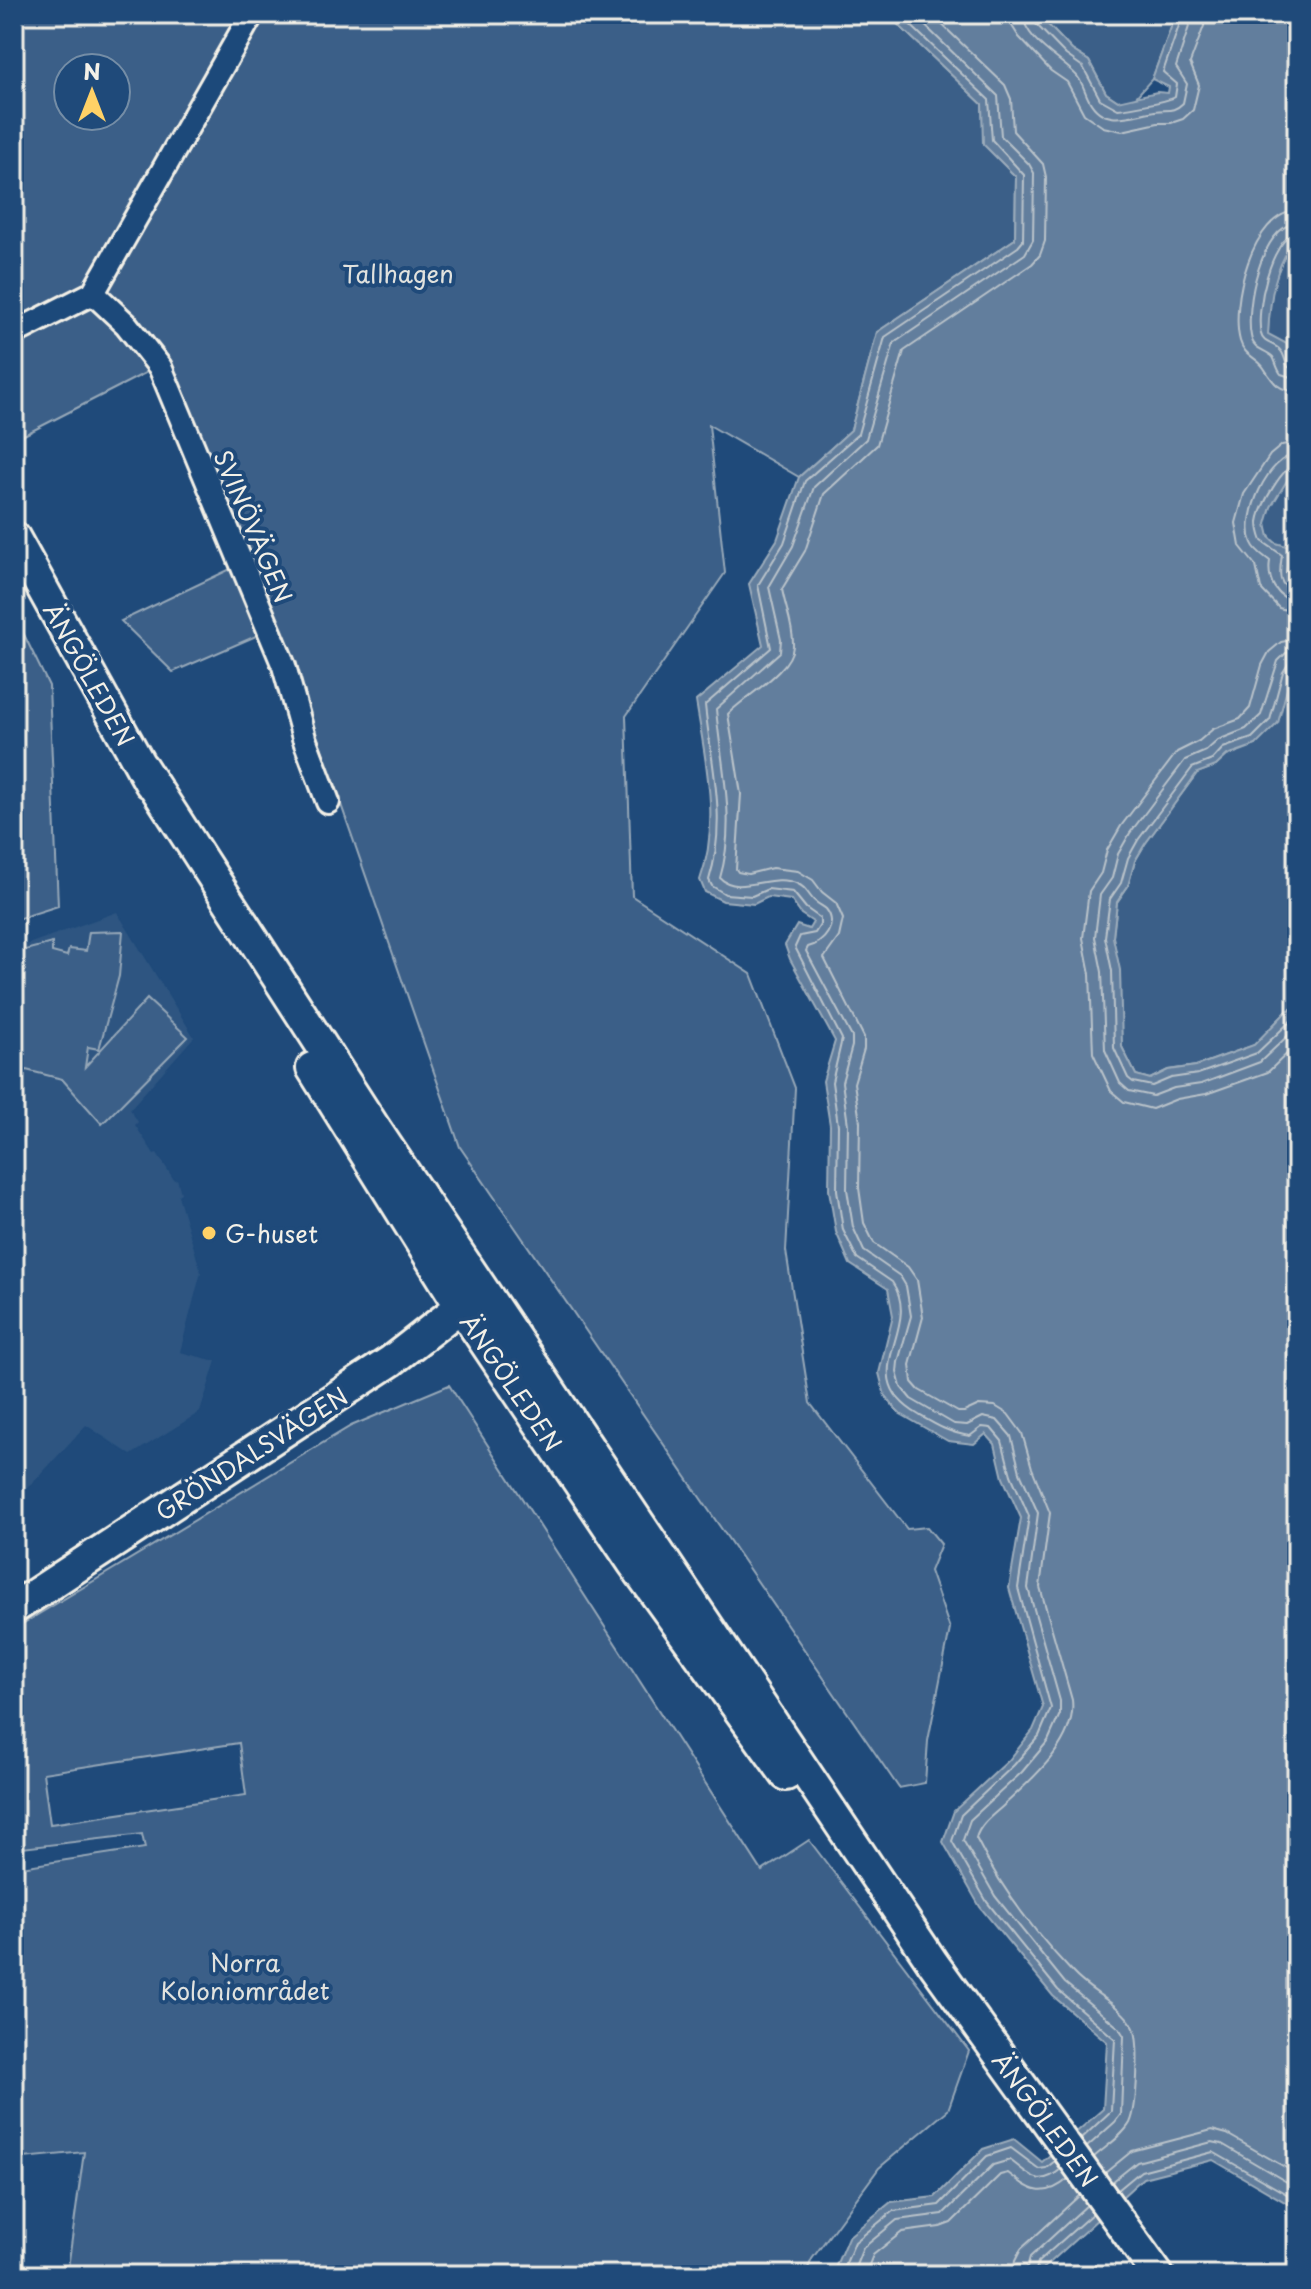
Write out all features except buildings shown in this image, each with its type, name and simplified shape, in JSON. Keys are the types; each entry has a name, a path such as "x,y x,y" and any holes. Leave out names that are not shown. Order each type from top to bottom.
{"main road":[{"name":"ÄNGÖLEDEN","path":"14,537 142,767 374,1127 472,1299 933,1963 1158,2275"},
{"name":"GRÖNDALSVÄGEN","path":"14,1608 391,1361 472,1299"}],"street":[{"path":"14,333 93,293 252,14"},
{"name":"SVINÖVÄGEN","path":"93,293 126,324 160,367 284,666 304,738 328,802"}],"shaded area":[{"path":"117,912 194,1037 130,1109 138,1122 135,1125 154,1154 157,1153 174,1180 177,1179 181,1193 178,1195 201,1272 180,1352 216,1361 200,1412 131,1455 86,1425 32,1484 14,1497 14,949"}],"green space":[{"name":"Tallhagen","path":"14,14 887,14 982,104 984,144 1016,177 1015,239 877,332 851,430 799,477 709,425 725,573 626,716 632,896 751,974 795,1088 786,1251 810,1403 907,1529 927,1527 941,1544 930,1571 950,1629 928,1741 925,1783 899,1788 460,1147 279,626 173,672 121,621 237,566 157,367 22,436 14,417"},
{"path":"1038,14 1176,14 1152,79 1134,99 1118,101 1106,93 1089,61 1072,50"},
{"path":"1297,237 1297,373 1295,365 1268,334 1274,283 1283,259"},
{"path":"1297,464 1297,584 1286,573 1290,558 1270,537 1266,525 1270,507"},
{"path":"14,614 49,686 58,906 14,920"},
{"path":"1297,662 1297,1006 1287,1011 1254,1045 1196,1066 1168,1070 1150,1079 1136,1075 1122,1047 1113,937 1117,902 1128,886 1135,861 1145,844 1197,773 1216,766 1227,756 1256,745"},
{"path":"123,931 119,976 99,1049 88,1047 85,1067 147,999 188,1037 102,1124 62,1079 14,1067 14,964 17,952 52,943 52,952 67,956 69,949 86,951 89,932"},
{"name":"Norra Koloniområdet","path":"449,1385 762,1871 809,1840 969,2051 948,2110 879,2168 812,2259 805,2275 67,2275 84,2152 14,2159 14,1868 145,1848 142,1834 14,1849 14,1629 351,1426","holes":["239,1743 246,1795 50,1824 43,1773"]}],"water":[{"path":"887,14 1038,14 1072,50 1089,61 1106,93 1118,101 1157,92 1168,93 1169,87 1152,79 1176,14 1297,14 1297,237 1278,271 1268,334 1287,344 1297,373 1297,464 1271,507 1266,524 1269,537 1276,543 1290,547 1286,573 1297,584 1297,662 1278,723 1256,745 1227,755 1216,766 1197,773 1145,844 1135,861 1128,886 1117,902 1113,937 1120,970 1122,1047 1136,1075 1150,1079 1168,1070 1196,1066 1254,1045 1287,1011 1297,1006 1297,2209 1213,2160 1143,2178 1044,2268 1042,2275 832,2275 848,2237 891,2202 935,2197 983,2149 1014,2139 1042,2162 1103,2109 1107,2042 1053,1996 980,1907 943,1842 954,1811 1009,1760 1033,1730 1043,1707 1009,1588 1021,1518 1003,1478 995,1444 986,1434 974,1444 948,1441 899,1413 885,1396 879,1373 893,1316 888,1289 850,1264 836,1232 829,1190 830,1125 823,1081 835,1041 785,945 797,925 809,929 813,922 801,914 791,900 768,897 754,904 723,901 705,892 700,880 710,836 710,814 707,768 696,701 763,645 749,584 777,540 799,477 851,430 877,332 1015,239 1016,177 983,144 982,104"}],"place":[{"name":"G-huset","path":"209,1233"}]}
